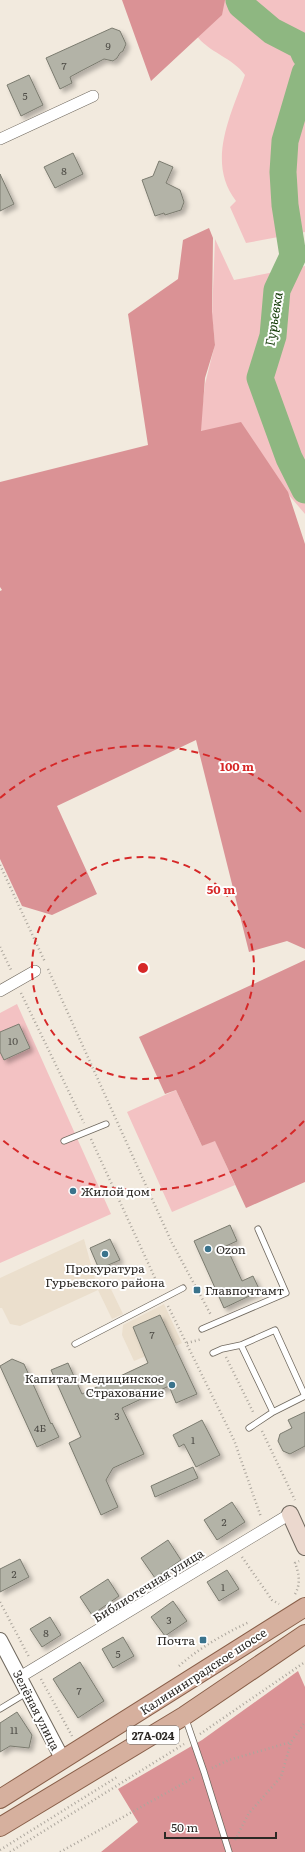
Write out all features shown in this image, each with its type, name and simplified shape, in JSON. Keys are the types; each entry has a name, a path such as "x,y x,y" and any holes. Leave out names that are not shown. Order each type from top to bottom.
{"main road":[{"path":"292,1507 305,1546"},
{"name":"Калининградское шоссе","path":"0,1799 63,1760 299,1602"},
{"name":"27А-024","path":"0,1827 184,1716 304,1634"}],"street":[{"path":"0,139 93,96"},
{"path":"0,991 35,971"},
{"name":"Библиотечная улица","path":"20,1677 235,1547 265,1528 292,1507"},
{"name":"Зелёная улица","path":"0,1640 63,1760"}],"lane":[{"path":"64,1141 106,1124"},
{"path":"202,1330 286,1292 258,1229"},
{"path":"75,1344 183,1288"},
{"path":"213,1353 222,1349 241,1345 275,1330 305,1396 273,1412 249,1428"},
{"path":"241,1345 273,1412"},
{"path":"0,1709 28,1692"},
{"path":"184,1716 193,1738 229,1852"}],"path":[{"path":"0,865 172,1243 215,1324"},
{"path":"0,947 88,1131 164,1298 234,1440 265,1528"},
{"path":"222,1349 258,1422 292,1507"},
{"path":"235,1547 272,1600 282,1606"},
{"path":"299,1602 299,1572 295,1563 305,1558"},
{"path":"10,1852 193,1738 305,1662"},
{"path":"229,1852 249,1813 281,1777 291,1742 305,1722"},
{"path":"60,1852 204,1772 229,1760 291,1742"}],"shaded area":[{"path":"122,0 225,0 222,15 151,81"},
{"path":"180,0 305,0 305,232 246,243 230,207 236,201 227,186 223,170 222,155 228,122 245,75 234,64 201,41 191,27"},
{"path":"209,228 213,238 212,312 215,345 205,378 201,431 241,422 288,492 305,544 305,949 287,941 249,952 196,740 57,806 97,894 52,915 22,906 0,859 0,591 2,590 0,587 0,482 148,445 128,314 178,279 183,240"},
{"path":"215,239 234,280 305,266 305,514 288,494 202,432 200,428 205,384 215,344 212,316"},
{"path":"305,960 305,1182 246,1208 215,1141 202,1146 176,1090 165,1094 139,1037"},
{"path":"17,1004 111,1214 0,1263 0,1013"},
{"path":"176,1090 202,1146 215,1140 235,1185 172,1212 127,1112"},
{"path":"84,1239 98,1290 20,1326 10,1324 2,1308 0,1308 0,1278"},
{"path":"109,1285 123,1314 112,1319 98,1290"},
{"path":"164,1304 182,1343 150,1358 146,1356 134,1361 122,1335 123,1325"},
{"path":"298,1671 305,1687 305,1852 101,1852 138,1822 118,1789 202,1740"}],"building":[{"path":"112,28 120,31 126,44 123,51 113,61 104,59 70,77 72,83 60,89 46,58"},
{"path":"29,75 43,105 21,116 7,85"},
{"path":"73,153 83,174 55,188 44,167"},
{"path":"159,161 173,167 166,183 180,190 184,202 181,210 165,215 164,213 155,216 142,180 153,176"},
{"path":"0,174 14,204 0,211"},
{"path":"19,1024 30,1048 4,1060 0,1052 0,1032"},
{"path":"230,1225 237,1241 226,1246 242,1281 253,1276 260,1291 224,1308 194,1241"},
{"name":"Прокуратура Гурьевского района","path":"110,1239 120,1260 99,1269 90,1248"},
{"path":"160,1315 197,1394 176,1403 169,1386 122,1408 144,1454 113,1468 106,1480 118,1507 101,1515 69,1443 81,1437 51,1370 68,1363 82,1394 148,1363 133,1327"},
{"path":"12,1359 24,1364 51,1424 52,1423 59,1437 37,1447 0,1366"},
{"path":"305,1412 305,1446 290,1454 283,1451 278,1441 280,1434 292,1428 288,1420"},
{"path":"202,1420 220,1455 196,1467 184,1444 179,1447 173,1435"},
{"path":"193,1467 198,1478 155,1497 151,1486"},
{"path":"232,1502 245,1522 217,1540 204,1520"},
{"path":"168,1540 181,1560 155,1578 141,1558"},
{"path":"20,1559 29,1577 0,1592 0,1569"},
{"path":"227,1570 239,1589 219,1601 207,1582"},
{"path":"108,1579 119,1596 92,1615 80,1597"},
{"path":"173,1601 187,1621 165,1636 151,1617"},
{"path":"50,1617 61,1635 42,1647 30,1629"},
{"path":"123,1637 134,1656 113,1668 102,1649"},
{"path":"80,1662 104,1701 78,1718 53,1679"},
{"path":"17,1712 32,1735 29,1748 10,1746 0,1752 0,1723"}],"waterway":[{"name":"Гурьевка","path":"239,0 241,5 272,31 301,46 305,55"},
{"name":"Гурьевка","path":"305,73 285,141 283,172 285,205 293,256 277,290 273,336 260,378 289,458 305,490"}],"place":[{"name":"Жилой дом","path":"73,1191"},
{"name":"Ozon","path":"208,1249"},
{"name":"Прокуратура Гурьевского района","path":"105,1254"},
{"name":"Главпочтамт","path":"197,1290"},
{"name":"Капитал Медицинское Страхование","path":"172,1385"},
{"name":"Почта","path":"203,1640"}]}
